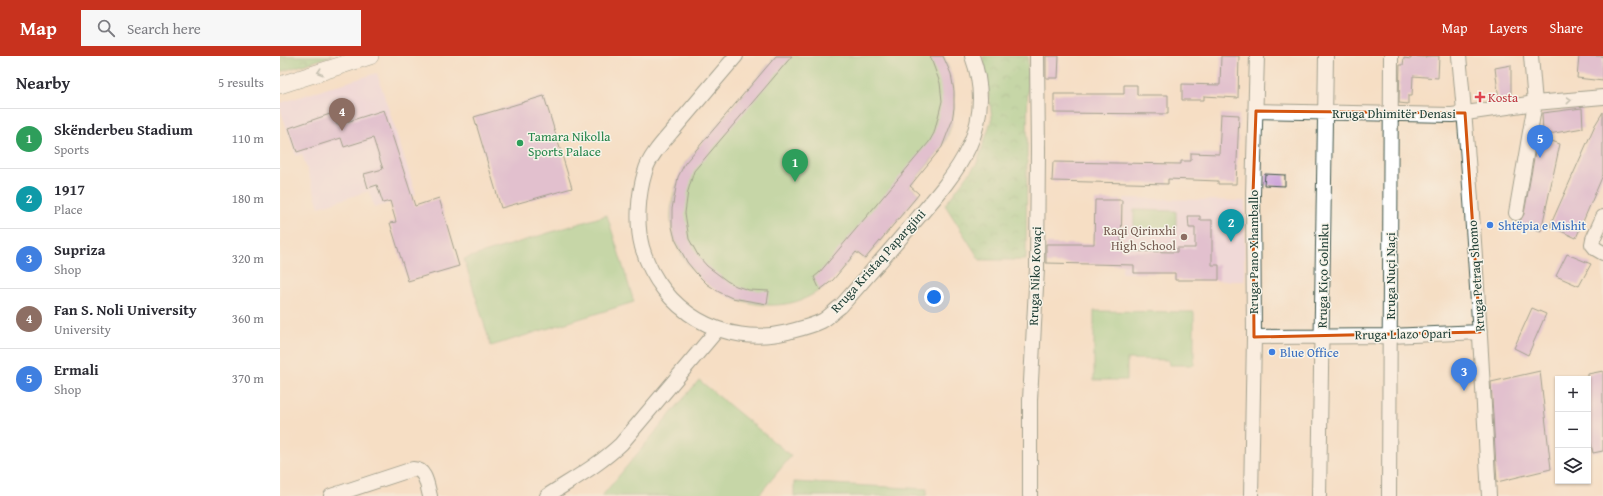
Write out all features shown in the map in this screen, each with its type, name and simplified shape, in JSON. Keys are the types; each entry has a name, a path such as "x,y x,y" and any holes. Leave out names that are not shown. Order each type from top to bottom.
{"main road":[{"path":"280,85 370,56"}],"street":[{"name":"Rruga Kristaq Papargjini","path":"736,56 657,150 645,171 640,196 639,215 642,246 650,269 664,290 681,308 702,322 725,332 749,336 774,335 798,329 823,320 841,306 943,189 960,164 972,142 978,123 981,102 977,69 972,56"},
{"name":"Rruga Niko Kovaçi","path":"1030,496 1030,400 1037,268 1037,56"},
{"name":"Rruga Pano Xhamballo","path":"1252,496 1254,337 1253,194 1257,56"},
{"name":"Rruga Kiço Golniku","path":"1319,496 1326,56"},
{"name":"Rruga Nuçi Naçi","path":"1389,496 1390,56"},
{"name":"Rruga Petraq Shomo","path":"1459,56 1465,113 1480,332 1488,496"},
{"path":"1516,213 1535,103 1531,56"},
{"name":"Rruga Dhimitër Denasi","path":"1256,111 1452,115 1535,103 1603,97"},
{"path":"1603,217 1592,244 1603,253"},
{"path":"547,496 590,470 622,444 718,329"},
{"name":"Rruga Llazo Opari","path":"1254,337 1390,336 1480,332"},
{"path":"331,496 413,469 418,469 421,470 424,476 430,496"}],"highlighted area":[{"path":"1256,111 1465,113 1480,332 1254,337 1253,194"}],"shaded area":[{"path":"377,73 416,195 374,208 369,191 319,207 302,154 296,156 280,108 280,103"},
{"name":"Raqi Qirinxhi High School","path":"1124,198 1245,201 1244,281 1175,280 1175,273 1122,273"}],"green space":[{"path":"280,56 332,56 280,72"},
{"path":"776,56 943,56 951,77 954,102 951,127 947,138 930,163 910,186 919,194 865,259 856,252 836,276 817,292 790,303 768,305 746,302 725,294 706,283 690,267 679,249 672,228 671,212 676,186 685,163"},
{"path":"983,56 1028,56 1026,260 980,260 945,205 977,163 992,118"},
{"path":"1134,210 1176,211 1176,231 1134,230"},
{"path":"607,215 634,302 491,346 464,259"},
{"path":"1094,311 1194,312 1194,365 1169,365 1168,360 1127,359 1127,380 1094,380"},
{"path":"699,380 791,456 758,496 602,496"},
{"path":"794,482 927,489 926,496 794,496"}],"building":[{"path":"776,56 792,56 694,171 688,191 685,213 689,239 699,257 707,266 736,286 749,290 769,291 767,304 732,298 707,284 696,273 687,262 675,239 672,227 672,209 678,177 685,163"},
{"path":"930,56 943,56 951,74 954,91 952,121 942,147 910,186 919,194 865,259 856,252 833,280 820,290 814,277 819,273 929,142 934,133 942,101 940,83"},
{"path":"1046,56 1059,56 1058,78 1046,78"},
{"path":"1221,56 1239,56 1238,98 1204,96 1204,100 1182,100 1182,84 1220,85"},
{"path":"1411,56 1439,56 1438,78 1413,76 1412,96 1408,96 1408,104 1399,103 1400,65 1403,65 1404,58 1411,59"},
{"path":"1579,56 1603,56 1603,81 1577,78"},
{"path":"1511,65 1511,98 1499,100 1495,68"},
{"path":"1124,85 1137,85 1137,95 1168,95 1168,114 1054,113 1054,94 1124,94"},
{"name":"Tamara Nikolla Sports Palace","path":"544,96 572,188 501,208 474,117"},
{"path":"1582,108 1583,128 1543,135 1542,113"},
{"path":"384,110 415,206 439,198 459,266 408,281 390,223 396,222 390,201 383,203 377,185 368,188 364,174 383,169 373,138 344,147 341,138 297,152 289,128 333,113 337,125"},
{"path":"1603,112 1603,175 1576,238 1550,226 1595,125"},
{"path":"1221,114 1239,115 1236,184 1218,184 1218,181 1168,179 1168,184 1052,181 1053,162 1181,164 1181,161 1191,161 1191,153 1219,154"},
{"path":"1538,136 1560,144 1541,231 1519,225 1524,214"},
{"path":"1265,174 1285,175 1285,186 1264,185"},
{"path":"1095,200 1122,200 1121,251 1177,252 1177,248 1195,248 1195,228 1189,228 1188,216 1200,216 1200,220 1212,220 1212,265 1219,265 1219,280 1175,280 1175,273 1134,273 1134,265 1046,263 1046,244 1094,244"},
{"path":"1567,254 1591,264 1579,286 1556,276"},
{"path":"1532,308 1546,314 1528,355 1514,348"},
{"path":"1540,371 1551,469 1497,482 1491,382"},
{"path":"1603,371 1603,451 1593,453 1591,444 1591,376 1588,376 1588,374"}],"place":[{"name":"Kosta","path":"1480,97"},
{"name":"Fan S. Noli University","path":"342,131"},
{"name":"Tamara Nikolla Sports Palace","path":"520,143"},
{"name":"Ermali","path":"1540,158"},
{"name":"Skënderbeu Stadium","path":"795,182"},
{"name":"Shtëpia e Mishit","path":"1490,225"},
{"name":"Raqi Qirinxhi High School","path":"1184,237"},
{"name":"1917","path":"1231,242"},
{"name":"Blue Office","path":"1272,352"},
{"name":"Supriza","path":"1464,391"}]}
